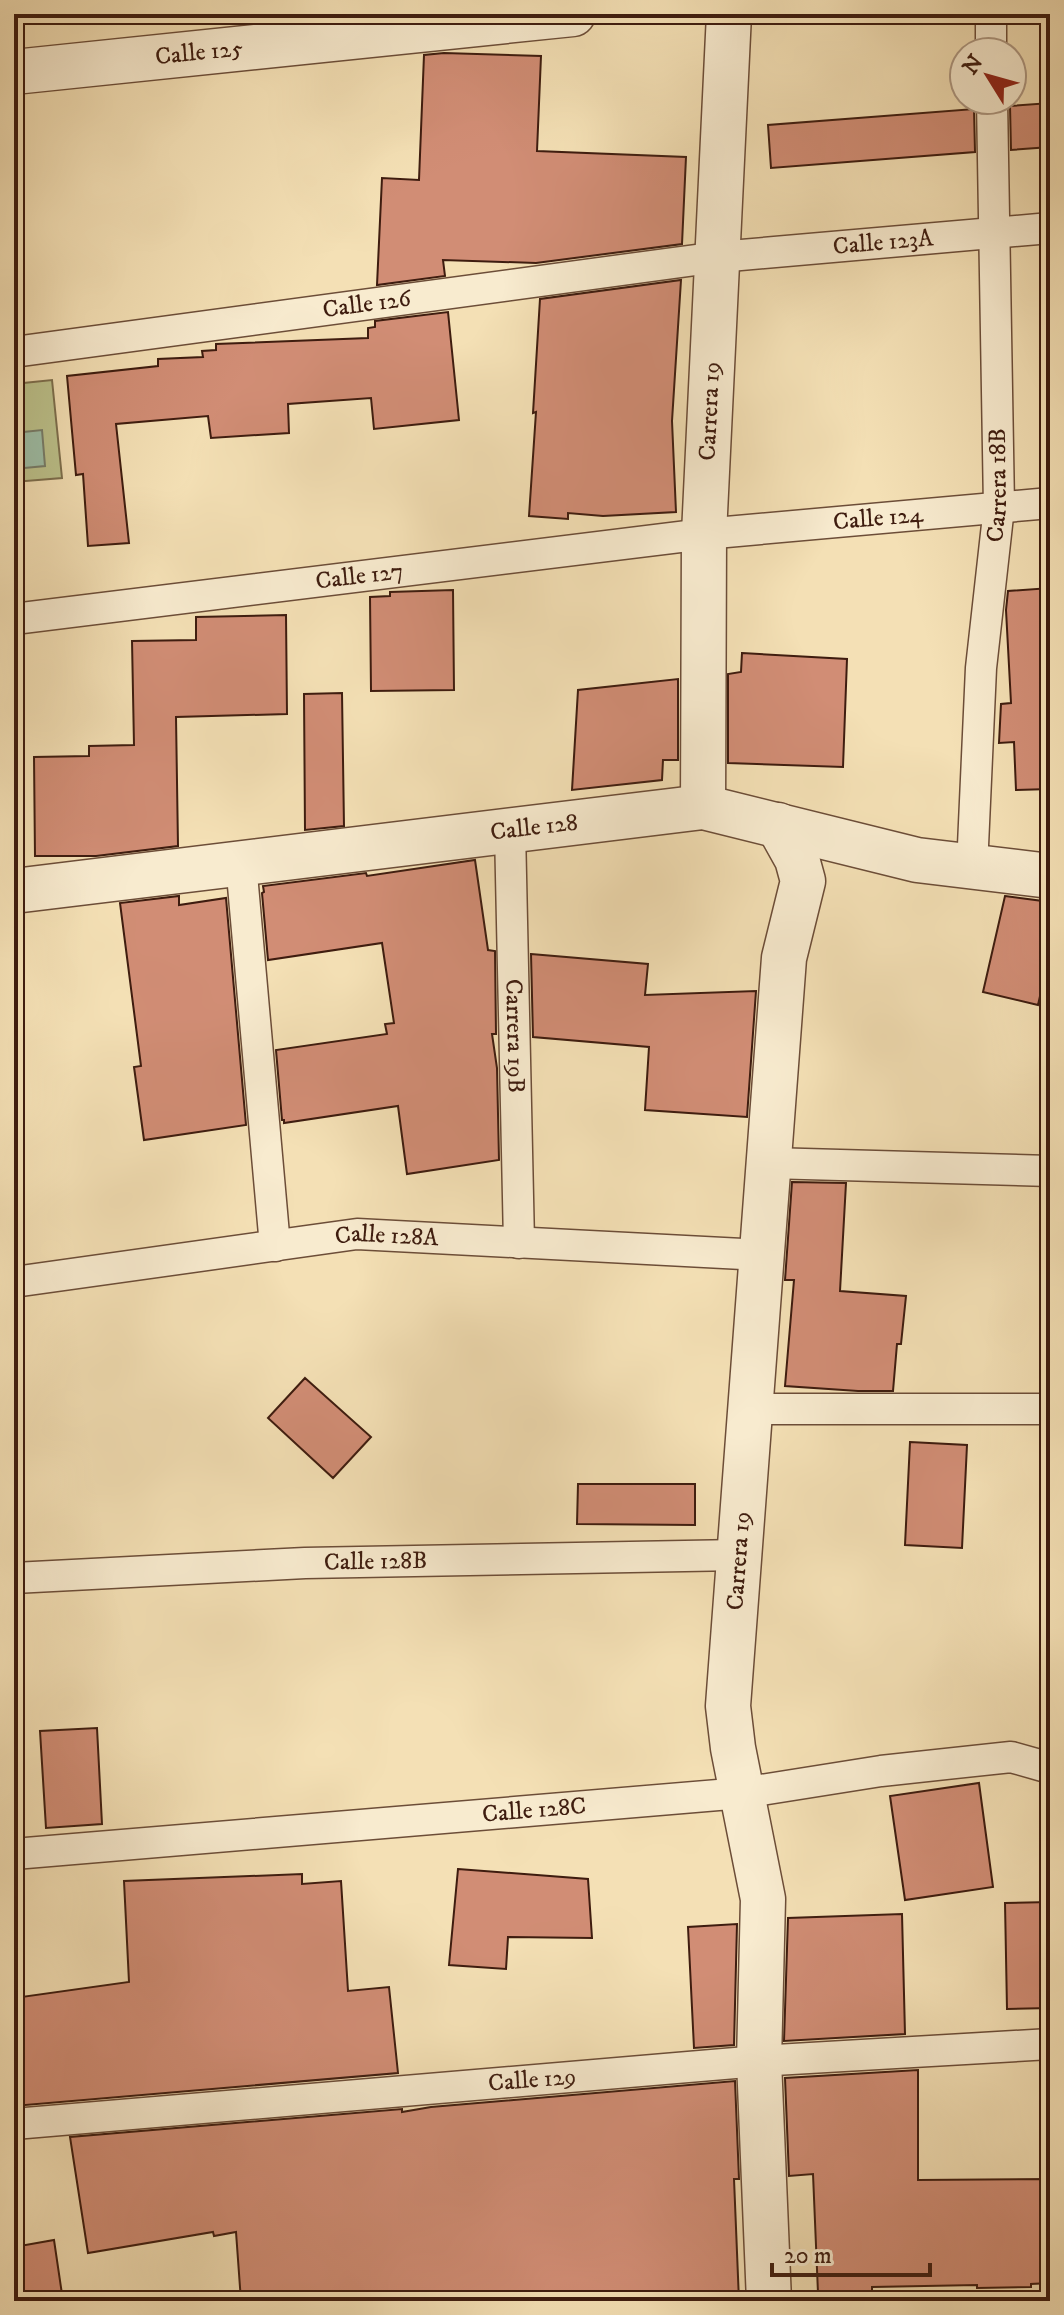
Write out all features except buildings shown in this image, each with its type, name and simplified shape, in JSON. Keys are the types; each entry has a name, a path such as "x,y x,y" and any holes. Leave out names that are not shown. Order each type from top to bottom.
{"street":[{"name":"Calle 125","path":"14,72 573,14"},
{"name":"Carrera 19","path":"703,807 704,534 729,14"},
{"name":"Calle 128","path":"14,891 703,807 917,860 1050,876"},
{"name":"Carrera 19","path":"769,2301 759,2061 763,1899 733,1748 728,1706 784,958 803,881 797,859 778,825"}],"lane":[{"path":"991,14 991,36"},
{"name":"Carrera 18B","path":"972,868 981,668 999,507 992,116"},
{"name":"Calle 123A","path":"718,257 1050,228"},
{"name":"Calle 126","path":"14,352 718,257"},
{"name":"Calle 124","path":"704,534 1050,503"},
{"name":"Calle 127","path":"14,619 704,534"},
{"name":"Carrera 19B","path":"510,830 519,1243"},
{"path":"241,863 275,1246"},
{"path":"769,1163 1050,1171"},
{"name":"Calle 128A","path":"14,1282 357,1234 762,1255"},
{"path":"750,1409 1050,1409"},
{"name":"Calle 128B","path":"14,1578 305,1563 739,1555"},
{"name":"Calle 128C","path":"14,1854 742,1793 881,1771 1011,1757 1050,1768"},
{"name":"Calle 129","path":"14,2124 759,2061 1050,2044"}],"shaded area":[{"path":"52,380 62,478 14,482 14,384"},
{"path":"42,430 45,466 14,469 14,433"}]}
